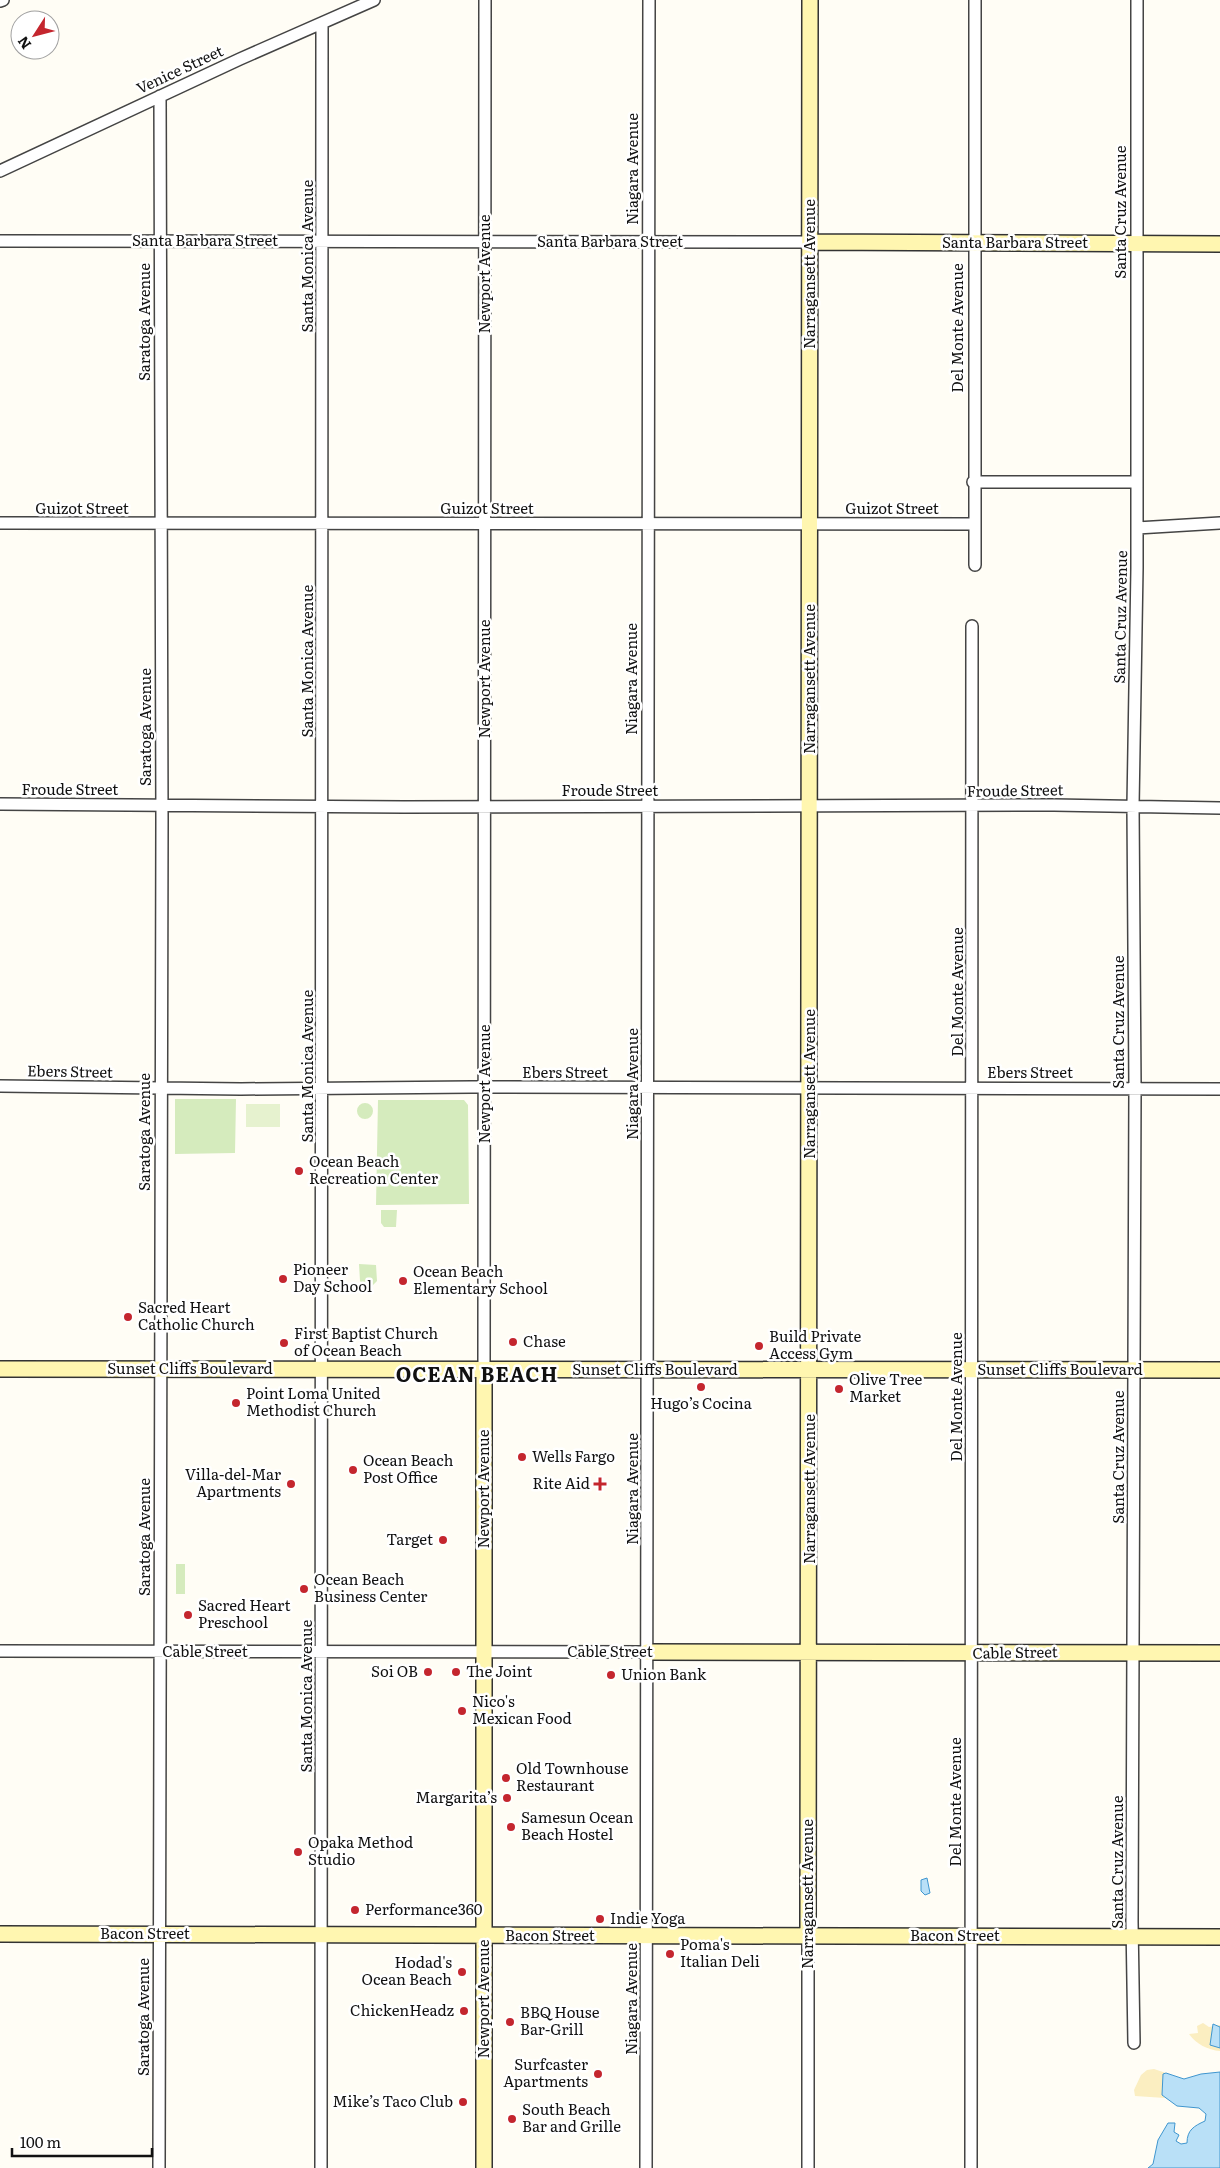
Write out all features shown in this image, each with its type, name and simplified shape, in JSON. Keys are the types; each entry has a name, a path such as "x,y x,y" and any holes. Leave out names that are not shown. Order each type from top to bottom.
{"street":[{"name":"Venice Street","path":"0,171 160,96 374,0"},
{"name":"Newport Avenue","path":"484,2168 486,1088 485,0"},
{"name":"Niagara Avenue","path":"646,2168 649,0"},
{"name":"Narragansett Avenue","path":"808,2168 810,0"},
{"name":"Del Monte Avenue","path":"974,0 973,482 975,565"},
{"name":"Santa Cruz Avenue","path":"1134,2044 1135,1088 1133,806 1137,528 1137,0"},
{"name":"Santa Monica Avenue","path":"321,2168 322,24"},
{"name":"Saratoga Avenue","path":"159,2168 161,1369 160,96"},
{"name":"Santa Barbara Street","path":"0,241 1220,244"},
{"path":"973,482 1136,482"},
{"name":"Guizot Street","path":"0,523 974,524"},
{"path":"1137,528 1220,523"},
{"name":"Del Monte Avenue","path":"971,2168 972,626"},
{"name":"Froude Street","path":"0,804 323,807 485,805 810,807 1054,805 1220,808"},
{"name":"Ebers Street","path":"0,1086 160,1089 1220,1089"},
{"name":"Sunset Cliffs Boulevard","path":"0,1369 1220,1370"},
{"name":"Cable Street","path":"0,1651 1220,1653"},
{"name":"Bacon Street","path":"0,1934 1220,1937"}],"green space":[{"path":"175,1099 236,1099 235,1153 175,1154"},
{"path":"378,1100 464,1100 468,1105 469,1204 376,1205"},
{"path":"362,1103 368,1103 373,1108 371,1117 362,1119 357,1114 357,1108"},
{"path":"246,1104 280,1104 280,1127 246,1127"},
{"path":"381,1210 397,1210 396,1227 384,1227 381,1223"},
{"path":"359,1264 376,1265 377,1281 371,1287 365,1287 360,1281"},
{"path":"176,1564 185,1564 185,1594 176,1594"}],"sand":[{"path":"1203,2023 1209,2027 1220,2025 1220,2051 1203,2046 1189,2034 1198,2033 1197,2026"},
{"path":"1154,2069 1166,2073 1163,2075 1162,2095 1165,2098 1135,2096 1134,2090 1141,2075 1147,2070"}],"water":[{"path":"927,1878 930,1893 925,1895 921,1891 921,1880"},
{"path":"1213,2024 1220,2027 1220,2048 1210,2045"},
{"path":"1220,2072 1220,2168 1148,2168 1153,2164 1158,2140 1168,2123 1175,2123 1174,2132 1179,2135 1176,2141 1181,2144 1187,2143 1188,2135 1192,2129 1205,2121 1206,2114 1199,2108 1177,2106 1162,2095 1163,2074 1166,2073 1184,2079 1201,2074"}],"place":[{"name":"Ocean Beach Recreation Center","path":"299,1171"},
{"name":"Pioneer Day School","path":"283,1279"},
{"name":"Ocean Beach Elementary School","path":"403,1281"},
{"name":"Sacred Heart Catholic Church","path":"128,1317"},
{"name":"Chase","path":"513,1342"},
{"name":"First Baptist Church of Ocean Beach","path":"284,1343"},
{"name":"Build Private Access Gym","path":"759,1346"},
{"name":"Hugo’s Cocina","path":"701,1387"},
{"name":"Olive Tree Market","path":"839,1389"},
{"name":"Point Loma United Methodist Church","path":"236,1403"},
{"name":"Wells Fargo","path":"522,1457"},
{"name":"Ocean Beach Post Office","path":"353,1470"},
{"name":"Villa-del-Mar Apartments","path":"291,1484"},
{"name":"Rite Aid","path":"600,1484"},
{"name":"Target","path":"443,1540"},
{"name":"Ocean Beach Business Center","path":"304,1589"},
{"name":"Sacred Heart Preschool","path":"188,1615"},
{"name":"Soi OB","path":"428,1672"},
{"name":"The Joint","path":"456,1672"},
{"name":"Union Bank","path":"611,1675"},
{"name":"Nico's Mexican Food","path":"462,1711"},
{"name":"Old Townhouse Restaurant","path":"506,1778"},
{"name":"Margarita’s","path":"507,1798"},
{"name":"Samesun Ocean Beach Hostel","path":"511,1827"},
{"name":"Opaka Method Studio","path":"298,1852"},
{"name":"Performance360","path":"355,1910"},
{"name":"Indie Yoga","path":"600,1919"},
{"name":"Poma's Italian Deli","path":"670,1954"},
{"name":"Hodad's Ocean Beach","path":"462,1972"},
{"name":"ChickenHeadz","path":"464,2011"},
{"name":"BBQ House Bar-Grill","path":"510,2022"},
{"name":"Surfcaster Apartments","path":"598,2074"},
{"name":"Mike’s Taco Club","path":"463,2102"},
{"name":"South Beach Bar and Grille","path":"512,2119"}],"district":[{"name":"OCEAN BEACH","path":"477,1375"}]}
